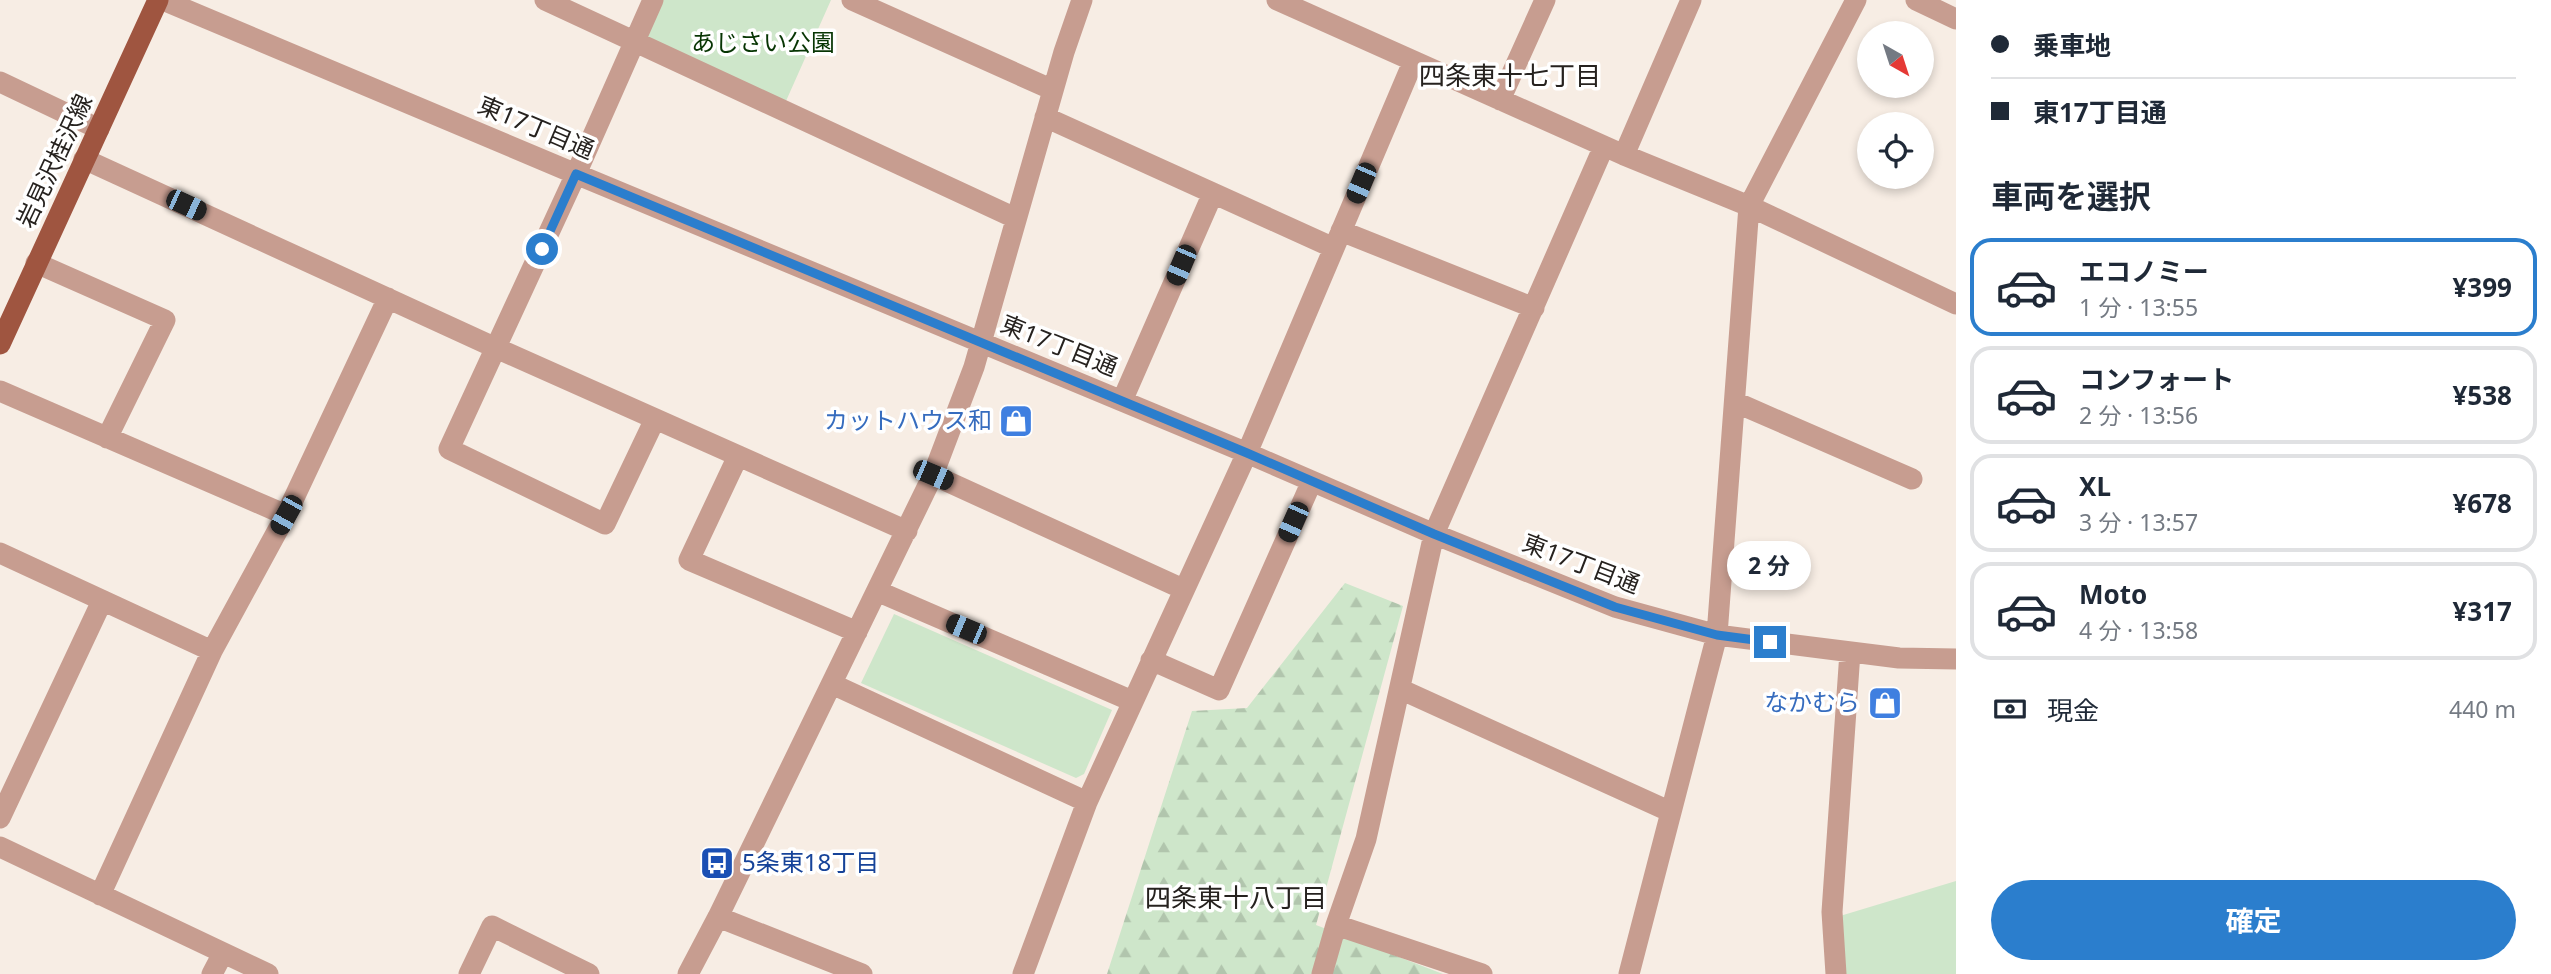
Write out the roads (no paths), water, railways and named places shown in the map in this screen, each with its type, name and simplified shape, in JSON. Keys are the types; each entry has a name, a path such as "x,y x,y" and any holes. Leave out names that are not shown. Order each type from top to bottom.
{"main road":[{"name":"岩見沢桂沢線","path":"0,344 84,159 161,0"}],"street":[{"name":"東17丁目通","path":"161,0 1247,453 1434,534 1615,607 1717,635 1899,658 1956,659"},
{"path":"545,0 1015,218"},
{"path":"653,0 449,449 605,524 655,419"},
{"path":"852,0 1053,90"},
{"path":"688,974 933,475 981,343 1015,218 1082,0"},
{"path":"1277,0 1614,150 1749,206 1956,304"},
{"path":"1500,100 1545,0"},
{"path":"1322,974 1366,839 1434,534 1534,309 1691,0"},
{"path":"1629,974 1717,635 1749,206 1857,0"},
{"path":"1916,0 1956,19"},
{"path":"1023,974 1087,802 1247,453 1413,62"},
{"path":"0,82 99,129"},
{"path":"1045,117 1213,193 1534,309"},
{"path":"84,159 496,348 907,531"},
{"path":"1122,401 1213,193"},
{"path":"36,263 165,320 107,438"},
{"path":"100,895 212,650 286,515 388,298"},
{"path":"0,391 286,515"},
{"path":"1735,402 1912,479"},
{"path":"738,456 690,560 857,632"},
{"path":"933,475 1183,589"},
{"path":"1151,660 1219,690 1312,481"},
{"path":"0,554 212,650"},
{"path":"877,591 1132,701"},
{"path":"0,818 102,600"},
{"path":"1836,974 1832,912 1850,652"},
{"path":"832,684 1087,802"},
{"path":"1399,689 1671,812"},
{"path":"0,847 268,974"},
{"path":"718,917 862,974"},
{"path":"1336,925 1482,974"},
{"path":"469,974 492,926 589,974"},
{"path":"212,974 223,953"}],"place":[{"name":"カットハウス和","path":"1016,421"},
{"name":"なかむら","path":"1885,703"},
{"name":"5条東18丁目","path":"717,863"}],"district":[{"name":"四条東十七丁目","path":"1510,76"},
{"name":"四条東十八丁目","path":"1236,898"}],"park label":[{"name":"あじさい公園","path":"763,43"}]}
